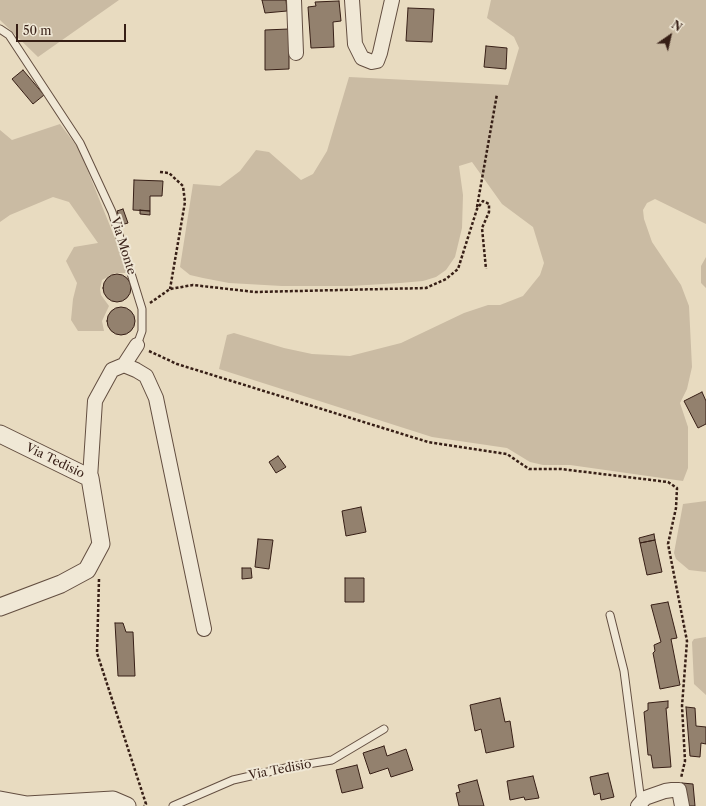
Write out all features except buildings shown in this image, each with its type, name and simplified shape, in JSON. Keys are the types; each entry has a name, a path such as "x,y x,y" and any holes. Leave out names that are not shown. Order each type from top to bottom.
{"street":[{"path":"294,0 296,53"},
{"path":"352,0 355,44 362,58 372,62 377,61 380,53 392,0"},
{"name":"Via Monte","path":"90,478 95,401 112,370 124,365 136,346"},
{"path":"124,365 146,376 156,398 204,629"},
{"name":"Via Tedisio","path":"0,434 90,478 101,544 87,570 61,584 0,606"},
{"path":"639,804 645,798 665,791 679,790 682,806"},
{"path":"0,800 26,805 113,800 127,806"}],"lane":[{"name":"Via Monte","path":"0,28 9,36 80,143 112,212 142,309 142,331 136,346"},
{"path":"610,615 624,672 639,804"},
{"name":"Via Tedisio","path":"172,806 233,780 290,767 332,760 384,729"}],"path":[{"path":"142,309 170,289 193,285 255,292 426,288 446,279 458,269 476,209 497,94"},
{"path":"160,172 169,173 183,186 185,202 170,289"},
{"path":"476,209 482,201 489,204 489,212 482,228 486,269"},
{"path":"136,346 177,364 428,442 507,454 529,469 561,469 668,482 677,488 676,508 668,544 687,641 682,706 685,761 679,790"},
{"path":"100,576 97,653 146,804 144,806"}],"shaded area":[{"path":"0,0 119,0 38,57 0,20"},
{"path":"491,0 706,0 706,224 655,199 647,203 643,210 644,219 652,242 681,285 689,306 692,367 687,389 680,403 688,427 688,468 683,481 570,465 543,465 530,462 507,448 432,437 219,369 227,335 234,333 284,348 312,354 350,356 401,343 464,313 488,305 500,305 523,296 540,275 544,263 533,227 502,204 472,162 459,166 463,195 462,228 455,257 446,270 436,277 423,281 351,286 282,286 229,283 190,275 180,267 193,184 220,186 240,171 256,150 269,152 301,180 313,174 327,151 349,77 508,85 519,48 514,37 487,18"},
{"path":"60,124 79,149 129,273 115,273 102,280 100,289 101,295 109,306 102,321 104,331 78,331 71,320 73,299 77,283 66,261 74,247 98,243 69,202 53,197 10,215 0,222 0,130 12,140"},
{"path":"706,257 706,288 701,283 701,266"},
{"path":"706,501 706,572 689,570 676,559 674,553 683,504"},
{"path":"706,637 706,695 694,684 692,642 694,639"}]}
